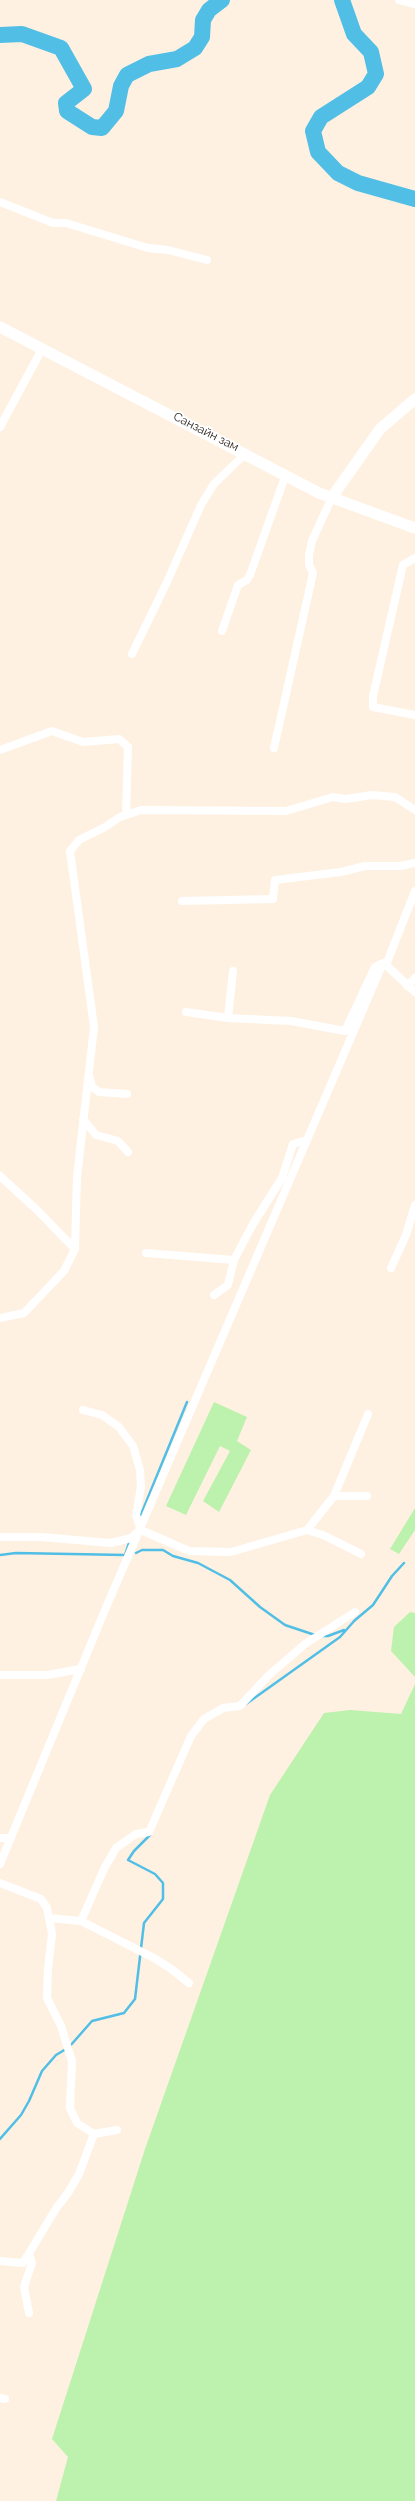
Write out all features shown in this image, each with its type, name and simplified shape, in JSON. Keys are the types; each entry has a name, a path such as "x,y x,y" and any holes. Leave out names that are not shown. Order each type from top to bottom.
{"main road":[{"name":"Санзайн зам","path":"0,328 332,497 415,528"},
{"path":"332,497 380,429 415,399"}],"street":[{"path":"399,0 415,4"},
{"path":"0,202 53,223 66,223 101,232 148,248 168,250 207,260"},
{"path":"0,428 42,349"},
{"path":"132,654 167,582 200,505 214,484 246,453"},
{"path":"222,631 238,585 247,580 250,575 286,474"},
{"path":"274,748 313,573 309,565 309,555 312,541 332,497"},
{"path":"415,558 403,565 373,696 373,707 415,715"},
{"path":"0,750 52,731 83,742 119,739 128,747 126,815"},
{"path":"0,1318 24,1313 64,1271 75,1248 77,1177 94,1027 70,851 79,840 126,815 141,810 252,813 286,812 332,798 346,799 372,794 395,797 415,810"},
{"path":"182,902 273,899 275,880 341,872 365,866 400,866 415,863"},
{"path":"0,1864 81,1669 415,890"},
{"path":"384,964 415,992"},
{"path":"186,1012 228,1018 291,1020 345,1031 375,967 384,964"},
{"path":"228,1018 233,971"},
{"path":"407,986 415,978"},
{"path":"89,1073 92,1087 99,1092 127,1094"},
{"path":"83,1119 96,1135 118,1141 128,1152"},
{"path":"214,1295 228,1285 234,1260 282,1178 293,1144 308,1140"},
{"path":"0,1176 75,1248"},
{"path":"391,1268 406,1235 415,1204"},
{"path":"146,1253 234,1260"},
{"path":"83,1410 102,1415 119,1427 133,1446 140,1470 141,1487 136,1515 141,1530 189,1551 231,1552 307,1530 323,1535 361,1554"},
{"path":"307,1530 334,1496 368,1414"},
{"path":"334,1496 367,1496"},
{"path":"0,1537 41,1537 111,1543 131,1538 141,1530"},
{"path":"81,1922 116,1848 136,1834 148,1832 191,1736 204,1720 223,1708 240,1706 268,1676 305,1644 355,1612"},
{"path":"0,1675 47,1675 81,1669"},
{"path":"0,1838 11,1838"},
{"path":"0,1883 41,1899 47,1908 52,1934 48,1969 47,1998 61,2026 72,2061 70,2108 78,2123 94,2134 117,2130"},
{"path":"49,1918 81,1922 152,1957 170,1968 189,1983"},
{"path":"0,2262 23,2263 72,2187 94,2134"},
{"path":"29,2254 32,2263 24,2288 29,2313"}],"green space":[{"path":"214,1402 247,1417 237,1441 251,1450 219,1512 203,1501 230,1451 220,1446 186,1515 166,1506"},
{"path":"415,1508 415,1530 399,1554 390,1549"},
{"path":"410,1612 415,1613 415,1677 391,1651 394,1627"},
{"path":"415,1684 415,2501 56,2501 68,2457 52,2439 145,2149 270,1795 324,1713 350,1710 401,1714"}],"waterway":[{"path":"0,35 22,34 61,48 84,89 66,103 67,111 92,127 102,128 116,111 121,86 127,75 149,64 177,59 195,48 202,37 203,20 209,10 222,0"},
{"path":"342,0 354,34 371,52 376,74 368,87 321,117 313,131 318,152 338,173 358,183 415,199"},
{"path":"140,1517 187,1402"},
{"path":"0,1555 16,1553 125,1555 130,1540"},
{"path":"136,1553 142,1550 163,1550 173,1556 198,1563 230,1580 260,1607 285,1625 315,1635"},
{"path":"354,1621 373,1605 392,1576 404,1563"},
{"path":"246,1704 340,1637 355,1620"},
{"path":"322,1636 328,1636 344,1630"},
{"path":"70,2046 92,2021 124,2013 135,1999 144,1923 163,1899 163,1883 155,1874 128,1860 134,1851 150,1835"},
{"path":"0,2139 21,2115 42,2071 56,2055 66,2049"}]}
